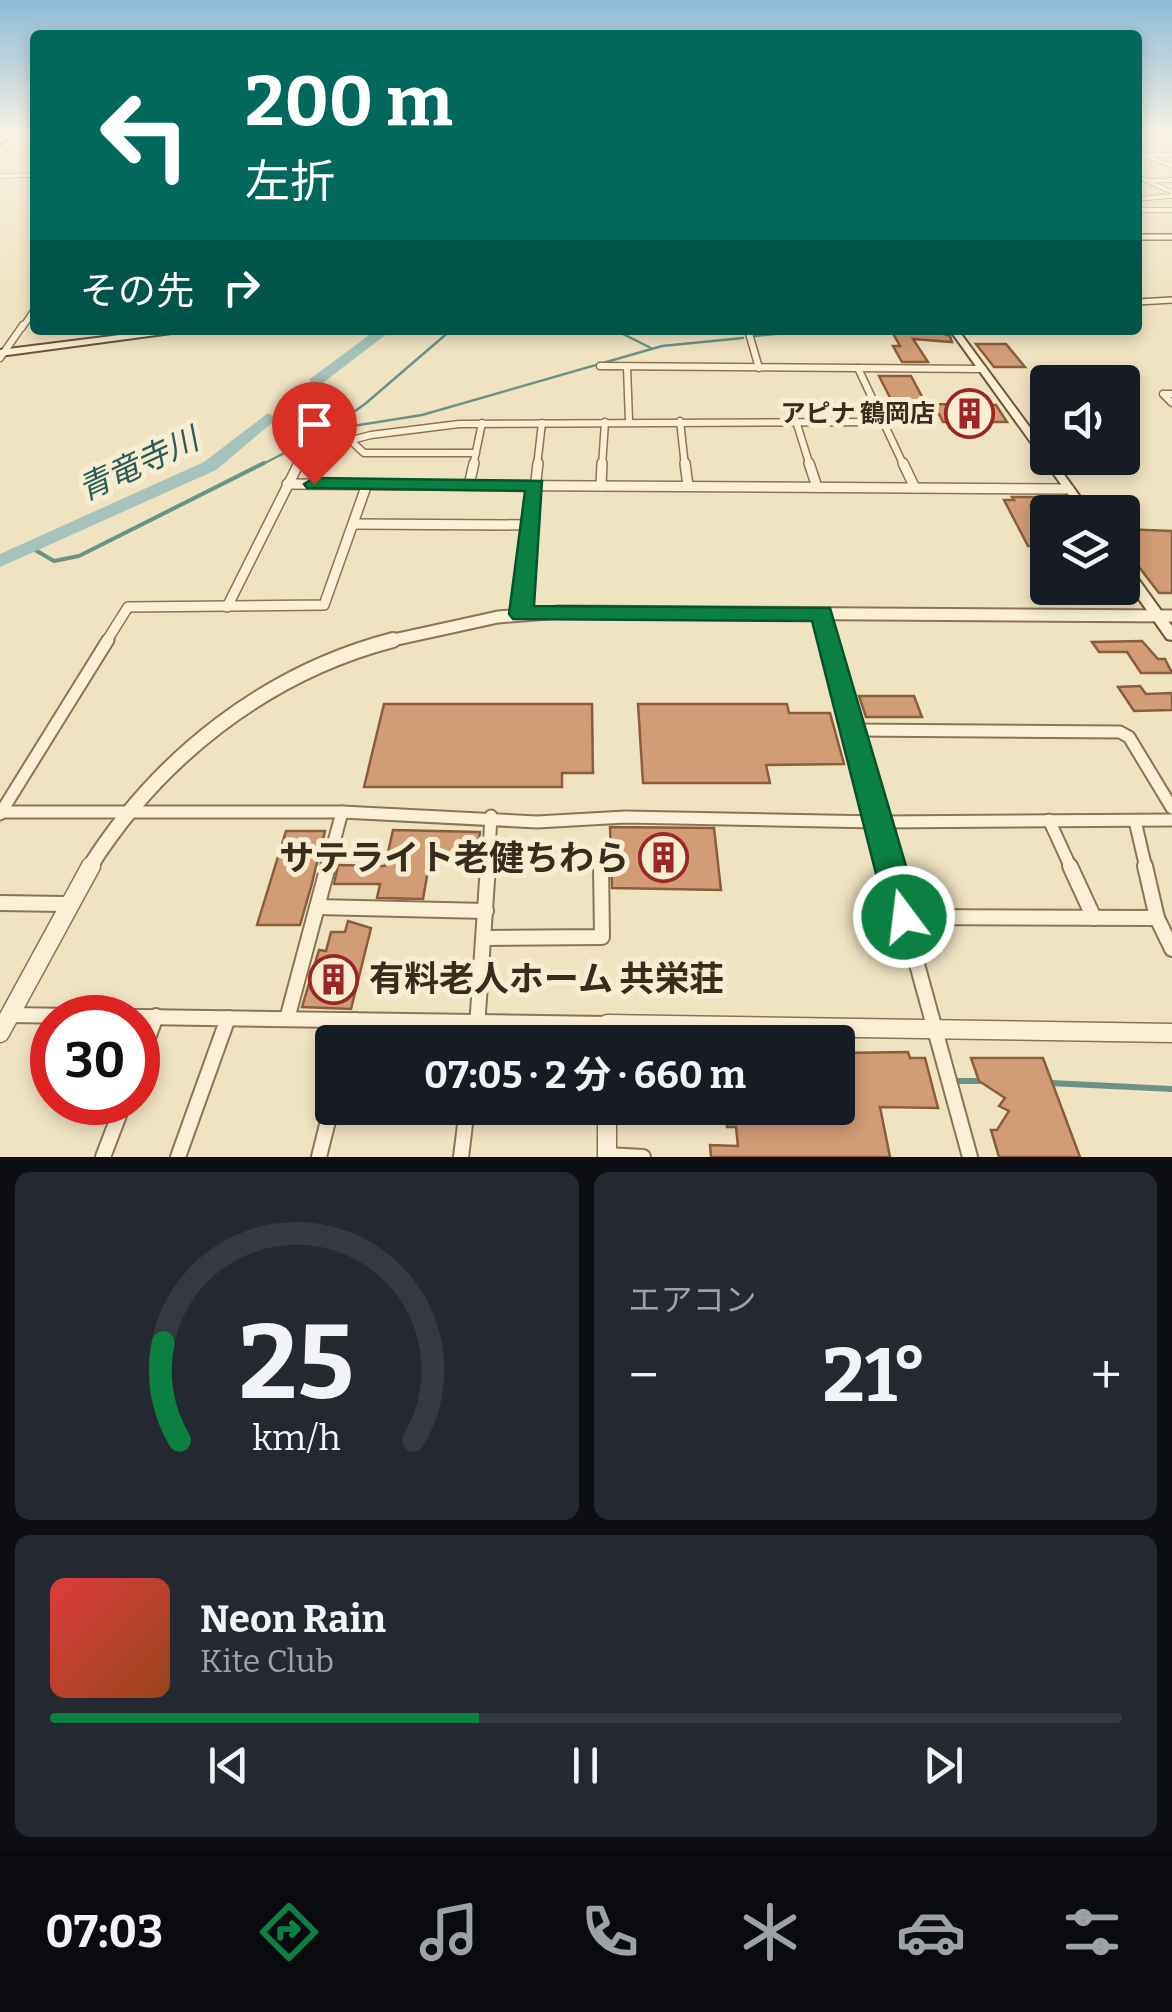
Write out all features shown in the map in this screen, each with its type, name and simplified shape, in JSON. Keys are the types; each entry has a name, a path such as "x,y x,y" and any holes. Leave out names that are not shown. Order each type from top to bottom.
{"main road":[{"path":"1,354 142,335"},
{"path":"958,335 1073,495"},
{"path":"1140,586 1165,616 1172,636"}],"street":[{"path":"1142,198 1172,194"},
{"path":"1142,210 1172,210"},
{"path":"1142,237 1172,237"},
{"path":"1142,302 1172,300"},
{"path":"1,354 30,316"},
{"path":"749,335 759,368"},
{"path":"600,366 983,369"},
{"path":"627,367 629,421"},
{"path":"858,368 915,488"},
{"path":"1172,394 1163,394 1172,403"},
{"path":"680,420 688,486"},
{"path":"602,486 606,422"},
{"path":"796,422 818,487"},
{"path":"227,607 304,452 348,438 418,426 482,423 884,422"},
{"path":"469,485 482,423"},
{"path":"521,614 542,423"},
{"path":"348,438 364,453 476,453"},
{"path":"287,484 1069,489"},
{"path":"0,813 128,606 324,606 367,484"},
{"path":"353,524 531,525"},
{"path":"822,613 970,1157"},
{"path":"3,1021 66,904 130,810 194,745 289,680 358,649 416,630 521,614 1165,616"},
{"path":"854,730 1120,732 1129,737 1172,808"},
{"path":"0,813 342,812 491,816 537,822 680,816 878,822 1172,820"},
{"path":"287,1018 342,812"},
{"path":"479,1025 491,816"},
{"path":"1049,820 1094,918"},
{"path":"1135,821 1156,918 1172,949"},
{"path":"485,938 602,938 602,859 489,858"},
{"path":"0,903 66,904"},
{"path":"317,907 486,911"},
{"path":"904,917 1156,918"},
{"path":"160,1016 514,1025"},
{"path":"178,1157 228,1018"},
{"path":"3,1021 30,1020"},
{"path":"354,1025 355,1020"},
{"path":"855,1030 1172,1033"},
{"path":"103,1157 115,1125"},
{"path":"319,1157 327,1125"},
{"path":"461,1157 466,1125"},
{"path":"607,1125 607,1156 643,1157"}],"building":[{"path":"894,335 947,335 952,342 913,339 928,362 902,362 893,346 900,346"},
{"path":"976,344 1006,344 1025,367 994,367"},
{"path":"879,376 911,376 926,404 996,405 1007,422 943,422 939,414 898,413"},
{"path":"1012,497 1030,497 1030,546 1004,500 1014,500"},
{"path":"1140,530 1172,531 1172,593 1159,593 1140,568"},
{"path":"1142,641 1158,659 1165,659 1172,673 1141,673 1127,652 1099,652 1092,642"},
{"path":"1140,686 1146,694 1172,693 1172,710 1134,711 1118,687"},
{"path":"859,696 914,696 922,717 866,717"},
{"path":"384,704 592,704 593,773 562,773 562,787 364,787"},
{"path":"638,704 787,704 789,713 830,713 844,764 766,765 770,783 643,783"},
{"name":"サテライト老健ちわら","path":"610,827 714,828 721,890 612,888"},
{"path":"393,830 480,832 476,860 430,859 423,899 377,898 380,884 334,884 338,865 385,866"},
{"path":"286,831 325,831 300,925 257,925"},
{"name":"有料老人ホーム 共栄荘","path":"348,921 371,928 351,1009 302,1007 319,950 326,951 331,932 345,932"},
{"path":"908,1052 910,1058 925,1058 938,1108 880,1107 890,1157 711,1157 710,1145 738,1146 736,1127 727,1125 855,1125 855,1053"},
{"path":"971,1058 1043,1058 1080,1157 999,1157 991,1130 997,1130 1009,1111 999,1106 1005,1098 979,1081"}],"waterway":[{"name":"青竜寺川","path":"315,382 378,335"},
{"path":"312,441 365,404 445,335"},
{"path":"625,335 651,348"},
{"path":"754,336 764,335"},
{"path":"334,429 422,415 662,346 743,338"},
{"name":"青竜寺川","path":"0,561 210,466 268,418"},
{"path":"259,466 298,446"},
{"path":"30,547 54,561 79,556 264,463"},
{"path":"955,1081 981,1081"},
{"path":"1050,1083 1172,1089"}],"place":[{"name":"アピナ 鶴岡店","path":"970,413"},
{"name":"サテライト老健ちわら","path":"664,858"},
{"name":"有料老人ホーム 共栄荘","path":"334,979"}],"route":[{"path":"314,484 535,486 521,614 822,613 904,917"}]}
